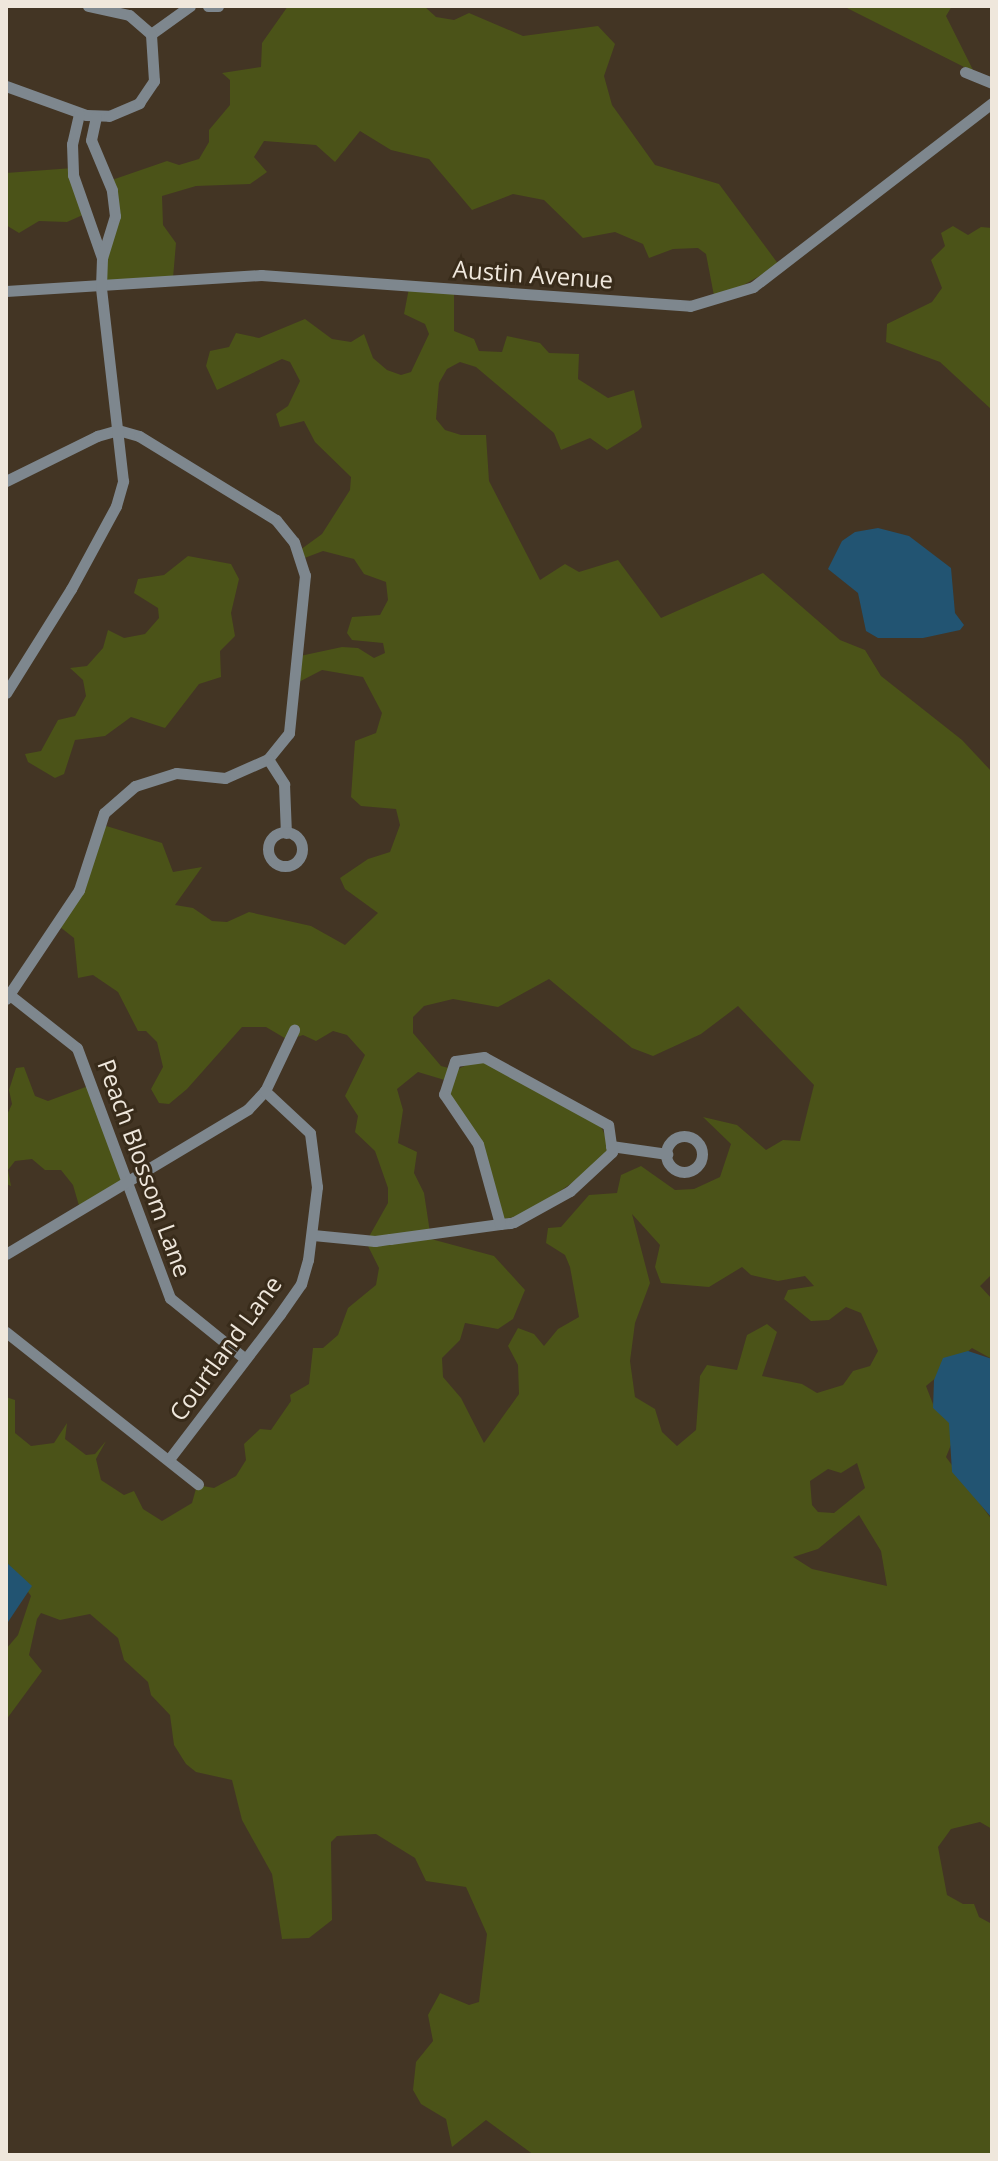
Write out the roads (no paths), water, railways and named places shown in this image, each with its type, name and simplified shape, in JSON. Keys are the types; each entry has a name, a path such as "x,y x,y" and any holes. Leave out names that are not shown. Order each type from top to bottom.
{"street":[{"path":"6,86 79,114 96,117 122,113 139,103 154,81 157,55 151,34 129,15 88,6"},
{"path":"151,34 190,6"},
{"path":"208,6 218,6"},
{"path":"965,72 992,83"},
{"name":"Austin Avenue","path":"6,291 261,275 660,306 718,301 753,287 992,103"},
{"path":"79,114 72,144 73,175 102,258"},
{"path":"6,693 116,506 123,481 101,287 102,258 115,216 112,190 91,140 96,117"},
{"path":"6,481 97,436 118,430 139,436 219,481 276,520 294,542 305,575 289,733 268,759 225,778 176,773 135,786 104,813 79,890 7,995"},
{"path":"268,759 284,784 286,833"},
{"name":"Peach Blossom Lane","path":"7,995 77,1048 170,1298 244,1358"},
{"path":"6,1254 248,1109 265,1091 294,1030"},
{"path":"313,1235 375,1241 500,1224 514,1222 570,1191 612,1152 608,1125 484,1057 455,1061 444,1094 478,1144 500,1224"},
{"name":"Courtland Lane","path":"170,1458 301,1284 313,1235 317,1187 310,1133 265,1091"},
{"path":"611,1146 667,1154"},
{"path":"6,1332 71,1388 170,1458 198,1484"}],"water":[{"path":"878,528 909,536 951,568 955,613 964,625 960,630 923,638 878,638 866,631 858,593 828,569 842,541 855,532"},
{"path":"968,1351 992,1359 992,1518 952,1472 949,1423 933,1408 934,1380 943,1358"},
{"path":"6,1562 32,1586 6,1625"}]}
